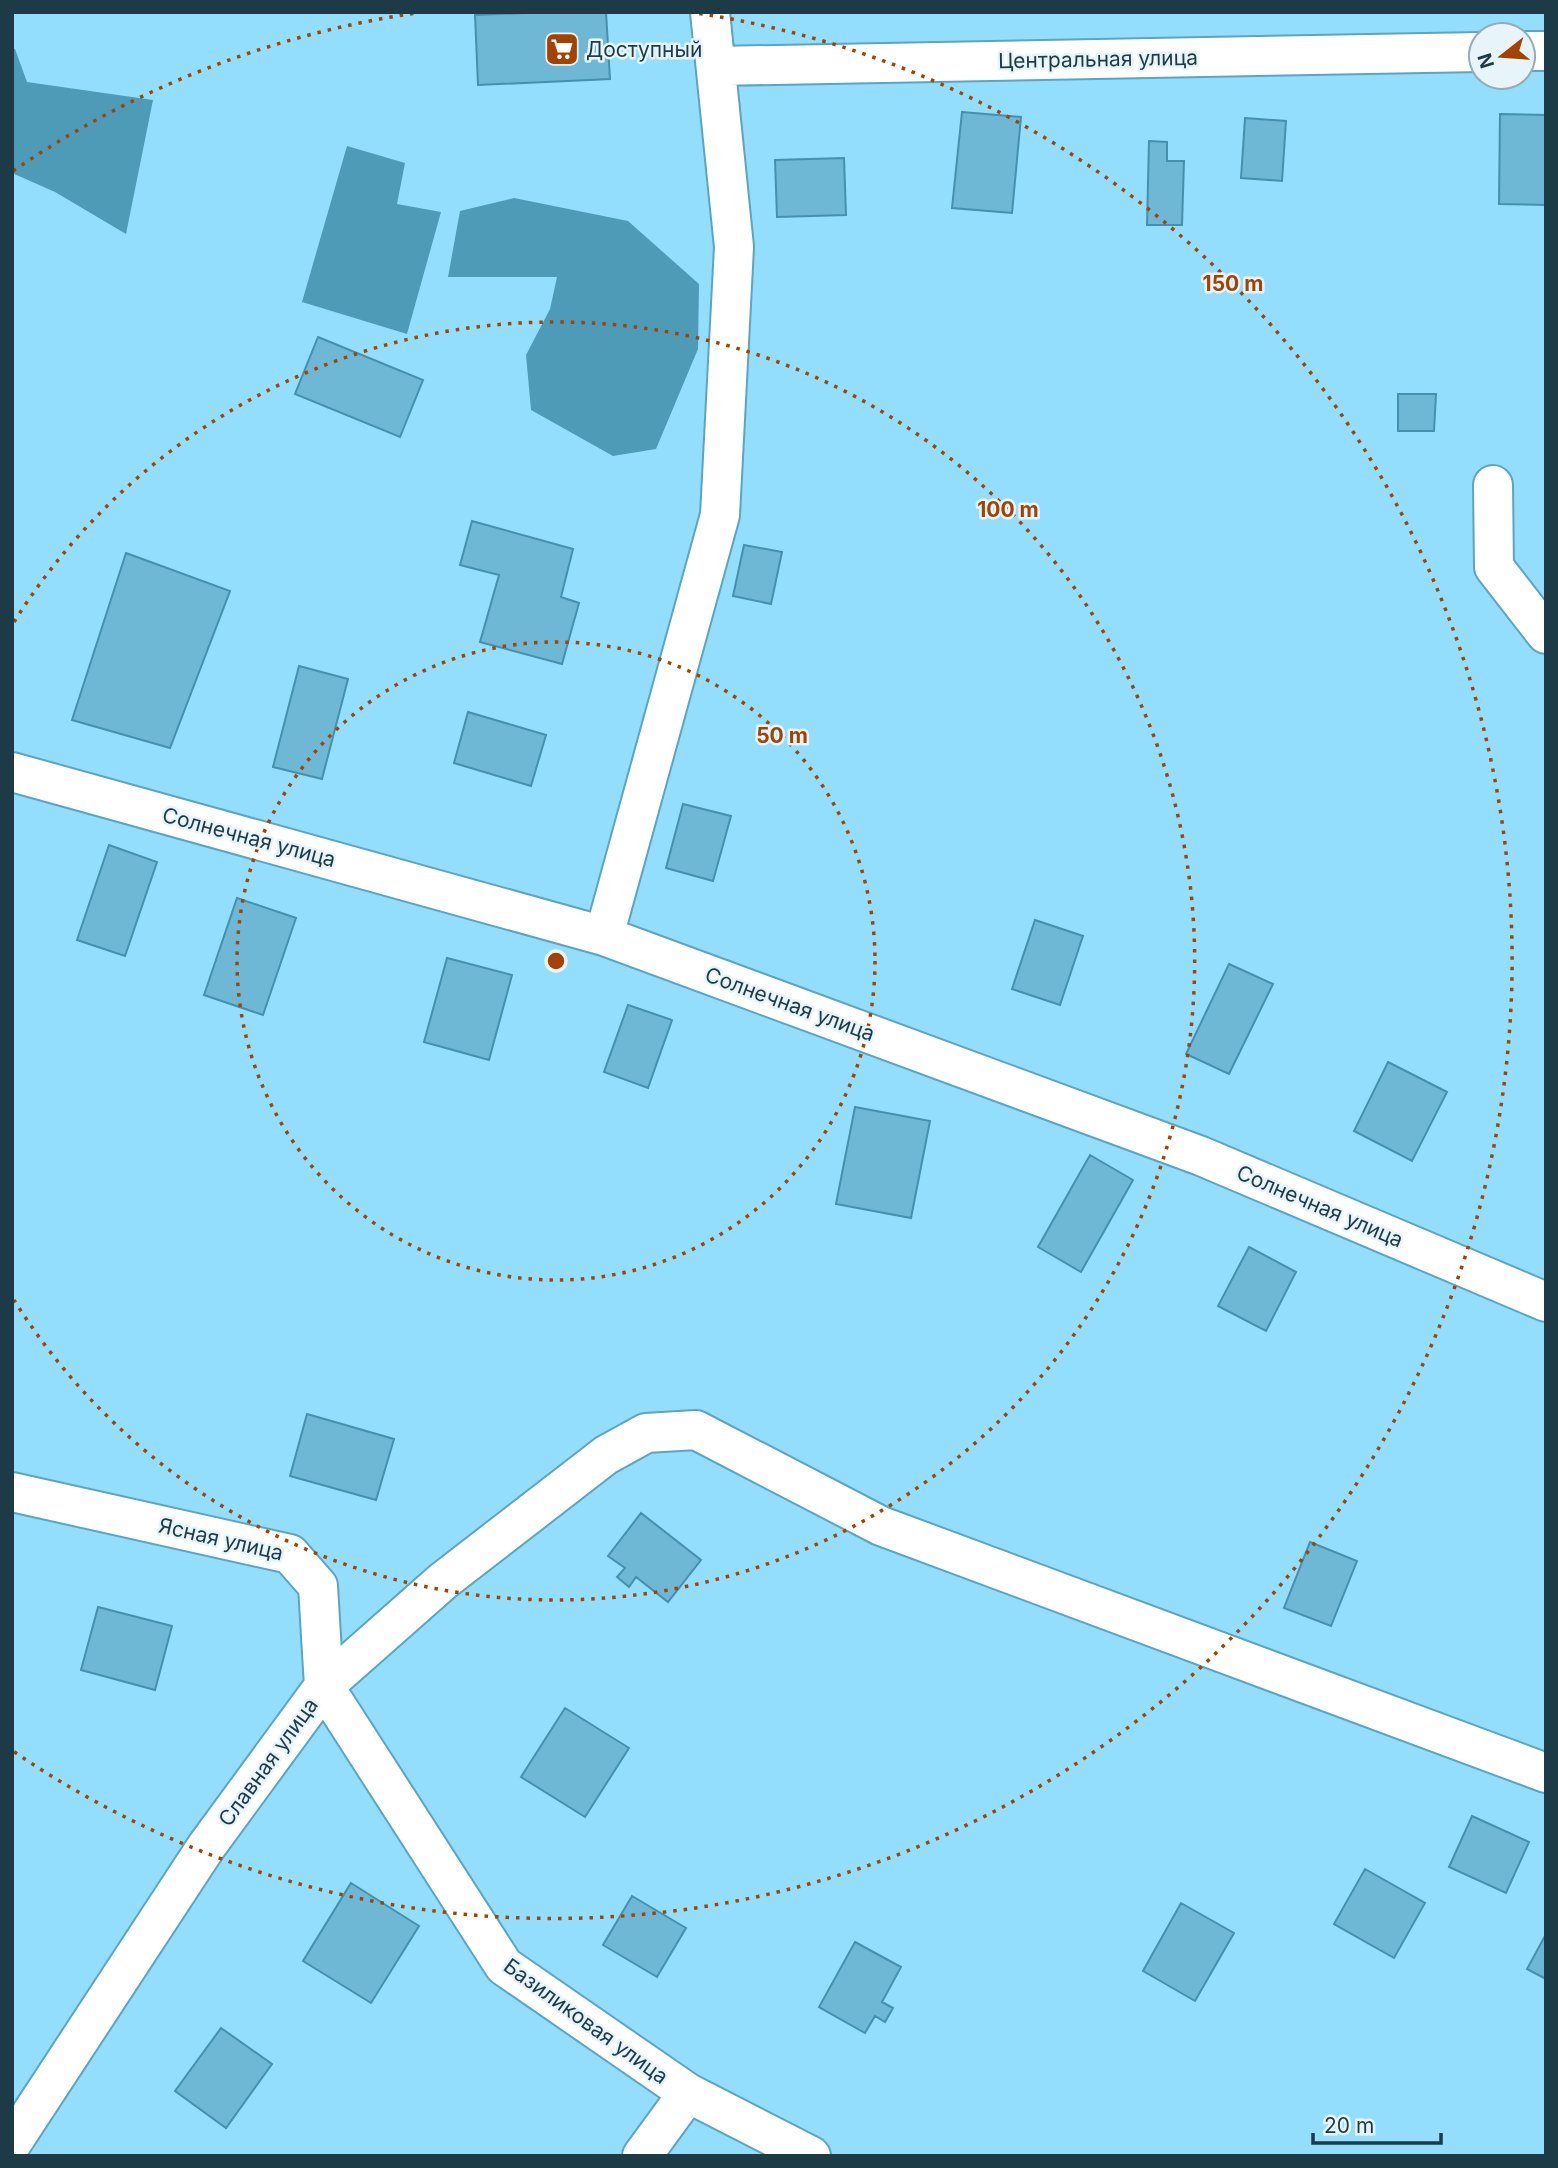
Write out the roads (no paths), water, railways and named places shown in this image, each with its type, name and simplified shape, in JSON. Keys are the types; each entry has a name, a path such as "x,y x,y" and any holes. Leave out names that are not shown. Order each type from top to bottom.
{"street":[{"path":"604,936 720,515 734,247 710,12"},
{"name":"Центральная улица","path":"716,66 1467,52"},
{"path":"1493,485 1494,567 1546,634"},
{"name":"Солнечная улица","path":"12,772 604,936 1201,1156 1546,1302"},
{"name":"Славная улица","path":"12,2143 206,1847 324,1686 443,1580 606,1455 646,1433 696,1430 881,1526 1546,1773"},
{"name":"Ясная улица","path":"12,1492 290,1554 318,1586 324,1686"},
{"name":"Базиликовая улица","path":"324,1686 504,1966 688,2093 811,2156"},
{"path":"642,2156 688,2093"}],"water":[{"path":"12,49 15,49 27,82 153,100 126,234 55,192 12,173"},
{"path":"347,146 405,163 397,204 441,212 407,334 302,302"},
{"path":"514,198 628,221 699,284 698,349 656,449 613,456 531,410 526,355 550,309 557,277 448,277 460,211"}],"place":[{"name":"Доступный","path":"562,49"}]}
